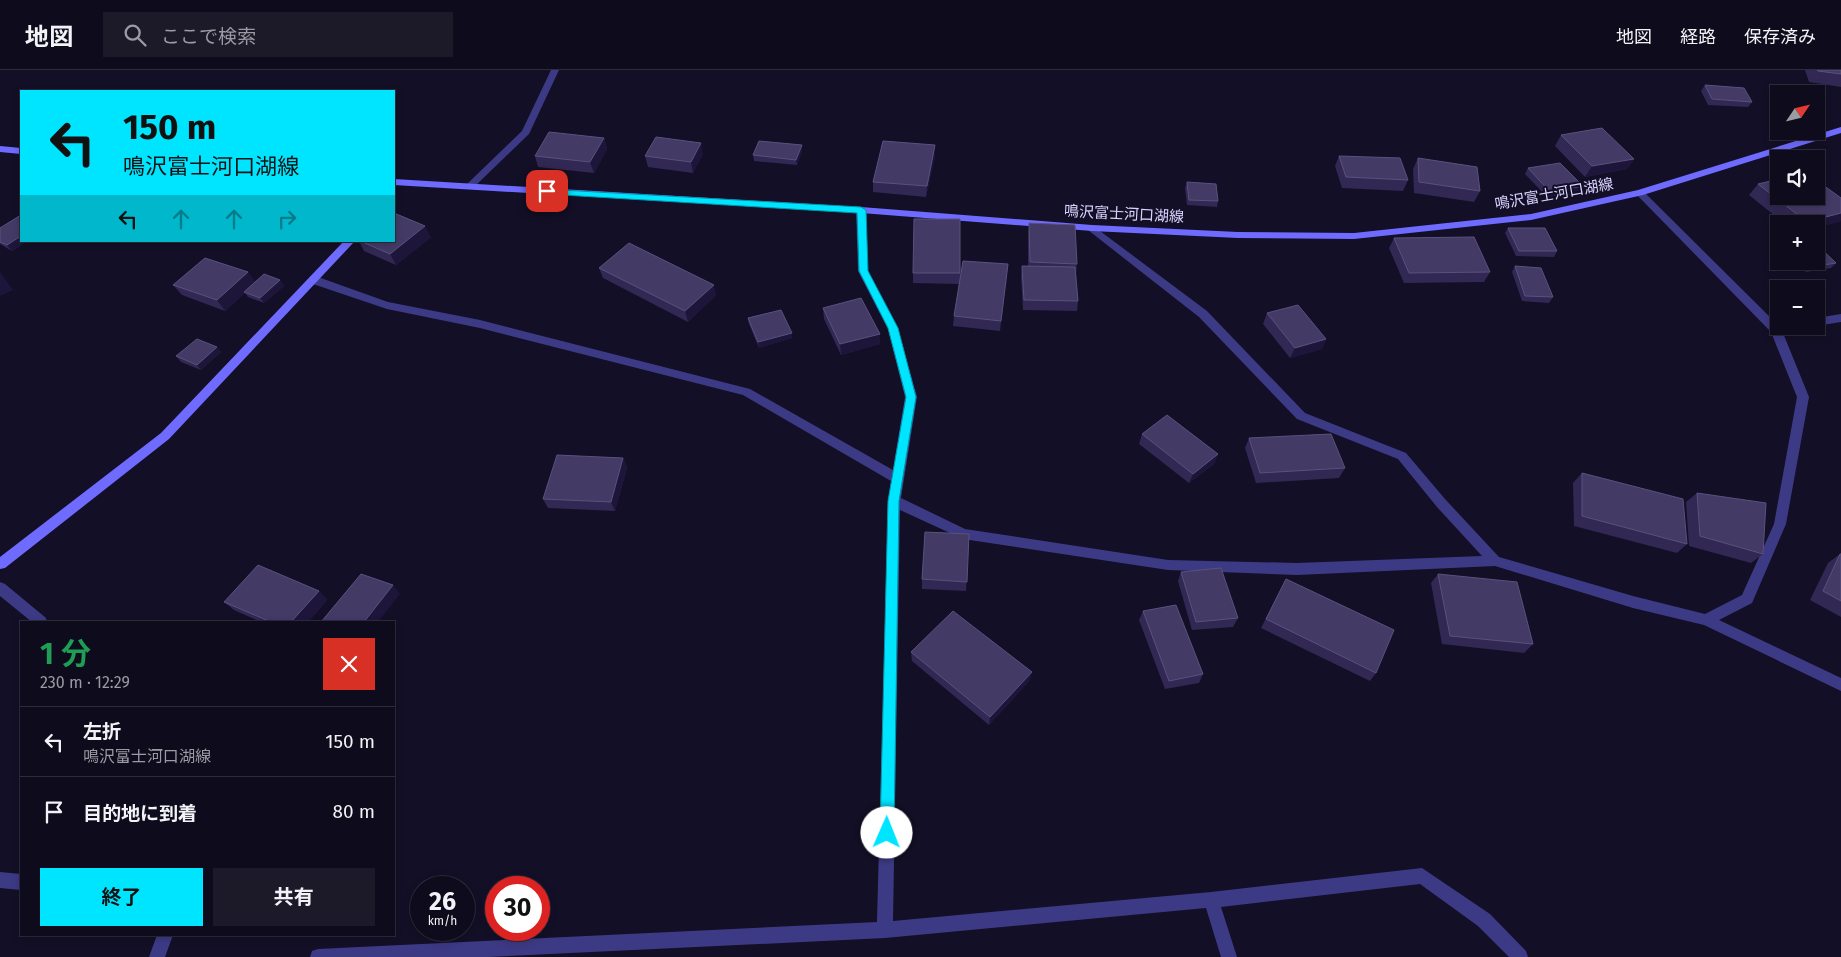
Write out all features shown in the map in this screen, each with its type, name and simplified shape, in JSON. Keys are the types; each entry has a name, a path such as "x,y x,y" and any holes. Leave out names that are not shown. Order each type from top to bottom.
{"main road":[{"name":"鳴沢富士河口湖線","path":"399,183 861,210 1092,228 1238,235 1354,236 1531,217 1640,193 1841,130"},
{"path":"0,149 20,151"},
{"path":"0,564 165,436 349,242"}],"street":[{"path":"469,187 526,132 555,70"},
{"path":"1640,193 1770,324"},
{"path":"861,210 863,271 893,328 911,397 894,501 885,930"},
{"path":"1092,228 1203,314 1301,416 1402,456 1441,503 1496,561"},
{"path":"314,280 386,305 480,324 746,392 898,479"},
{"path":"1825,321 1841,318"},
{"path":"1706,620 1747,599 1780,524 1803,397 1778,335"},
{"path":"894,501 963,534 1168,566 1297,569 1496,561 1633,602 1706,620 1841,685"},
{"path":"0,588 40,621"},
{"path":"318,957 885,930 1211,900 1422,876 1484,920 1520,957"},
{"path":"0,880 20,882"},
{"path":"1211,900 1229,957"},
{"path":"157,957 165,936"}],"building":[{"path":"1841,70 1841,74 1818,71"},
{"path":"1705,85 1744,88 1752,102 1712,99"},
{"path":"1602,128 1634,159 1592,166 1561,135"},
{"path":"549,132 604,138 590,162 535,156"},
{"path":"656,137 701,143 691,162 645,156"},
{"path":"759,141 802,145 796,160 753,155"},
{"path":"883,141 935,145 927,186 873,182"},
{"path":"1339,156 1400,158 1408,180 1346,177"},
{"path":"1418,158 1477,167 1480,191 1419,182"},
{"path":"1560,163 1583,186 1550,192 1528,168"},
{"path":"1770,181 1770,193 1758,184"},
{"path":"1187,182 1216,184 1218,201 1189,200"},
{"path":"1825,186 1841,198 1841,213 1825,217 1825,215 1798,215 1785,205 1825,205"},
{"path":"395,213 425,226 390,254 362,242 395,242"},
{"path":"20,216 20,237 7,245 0,242 0,228"},
{"path":"914,219 960,219 960,273 913,273"},
{"path":"1029,223 1075,225 1077,264 1030,262"},
{"path":"1508,228 1545,228 1557,251 1519,251"},
{"path":"1474,237 1490,272 1409,273 1394,238"},
{"path":"629,243 714,285 685,311 599,268"},
{"path":"1825,253 1836,263 1825,265"},
{"path":"205,258 248,272 217,300 173,285"},
{"path":"963,261 1008,264 1001,321 954,316"},
{"path":"1022,266 1075,267 1078,301 1024,300"},
{"path":"1515,266 1541,268 1553,297 1525,296"},
{"path":"264,274 280,280 260,298 244,292"},
{"path":"861,298 880,334 840,344 823,308"},
{"path":"1298,305 1326,339 1295,348 1267,313"},
{"path":"781,310 792,333 758,342 748,318"},
{"path":"197,339 217,347 197,365 176,356"},
{"path":"1167,415 1218,454 1193,474 1142,434"},
{"path":"1331,434 1345,468 1260,473 1249,438"},
{"path":"557,455 623,458 611,502 543,499"},
{"path":"1582,473 1683,499 1687,544 1582,516"},
{"path":"1697,493 1766,503 1763,554 1700,536"},
{"path":"925,532 969,534 967,582 922,579"},
{"path":"1841,554 1841,601 1823,591"},
{"path":"258,565 319,591 292,621 269,621 224,602"},
{"path":"1221,568 1238,618 1196,622 1181,572"},
{"path":"361,574 393,585 365,621 322,621"},
{"path":"1438,574 1517,582 1533,644 1450,636"},
{"path":"1286,579 1394,630 1376,673 1266,619"},
{"path":"1176,605 1203,674 1169,681 1143,611"},
{"path":"953,611 1032,672 990,717 911,652"}],"route":[{"path":"547,191 861,210 863,271 893,328 911,397 894,501 887,833"}]}
